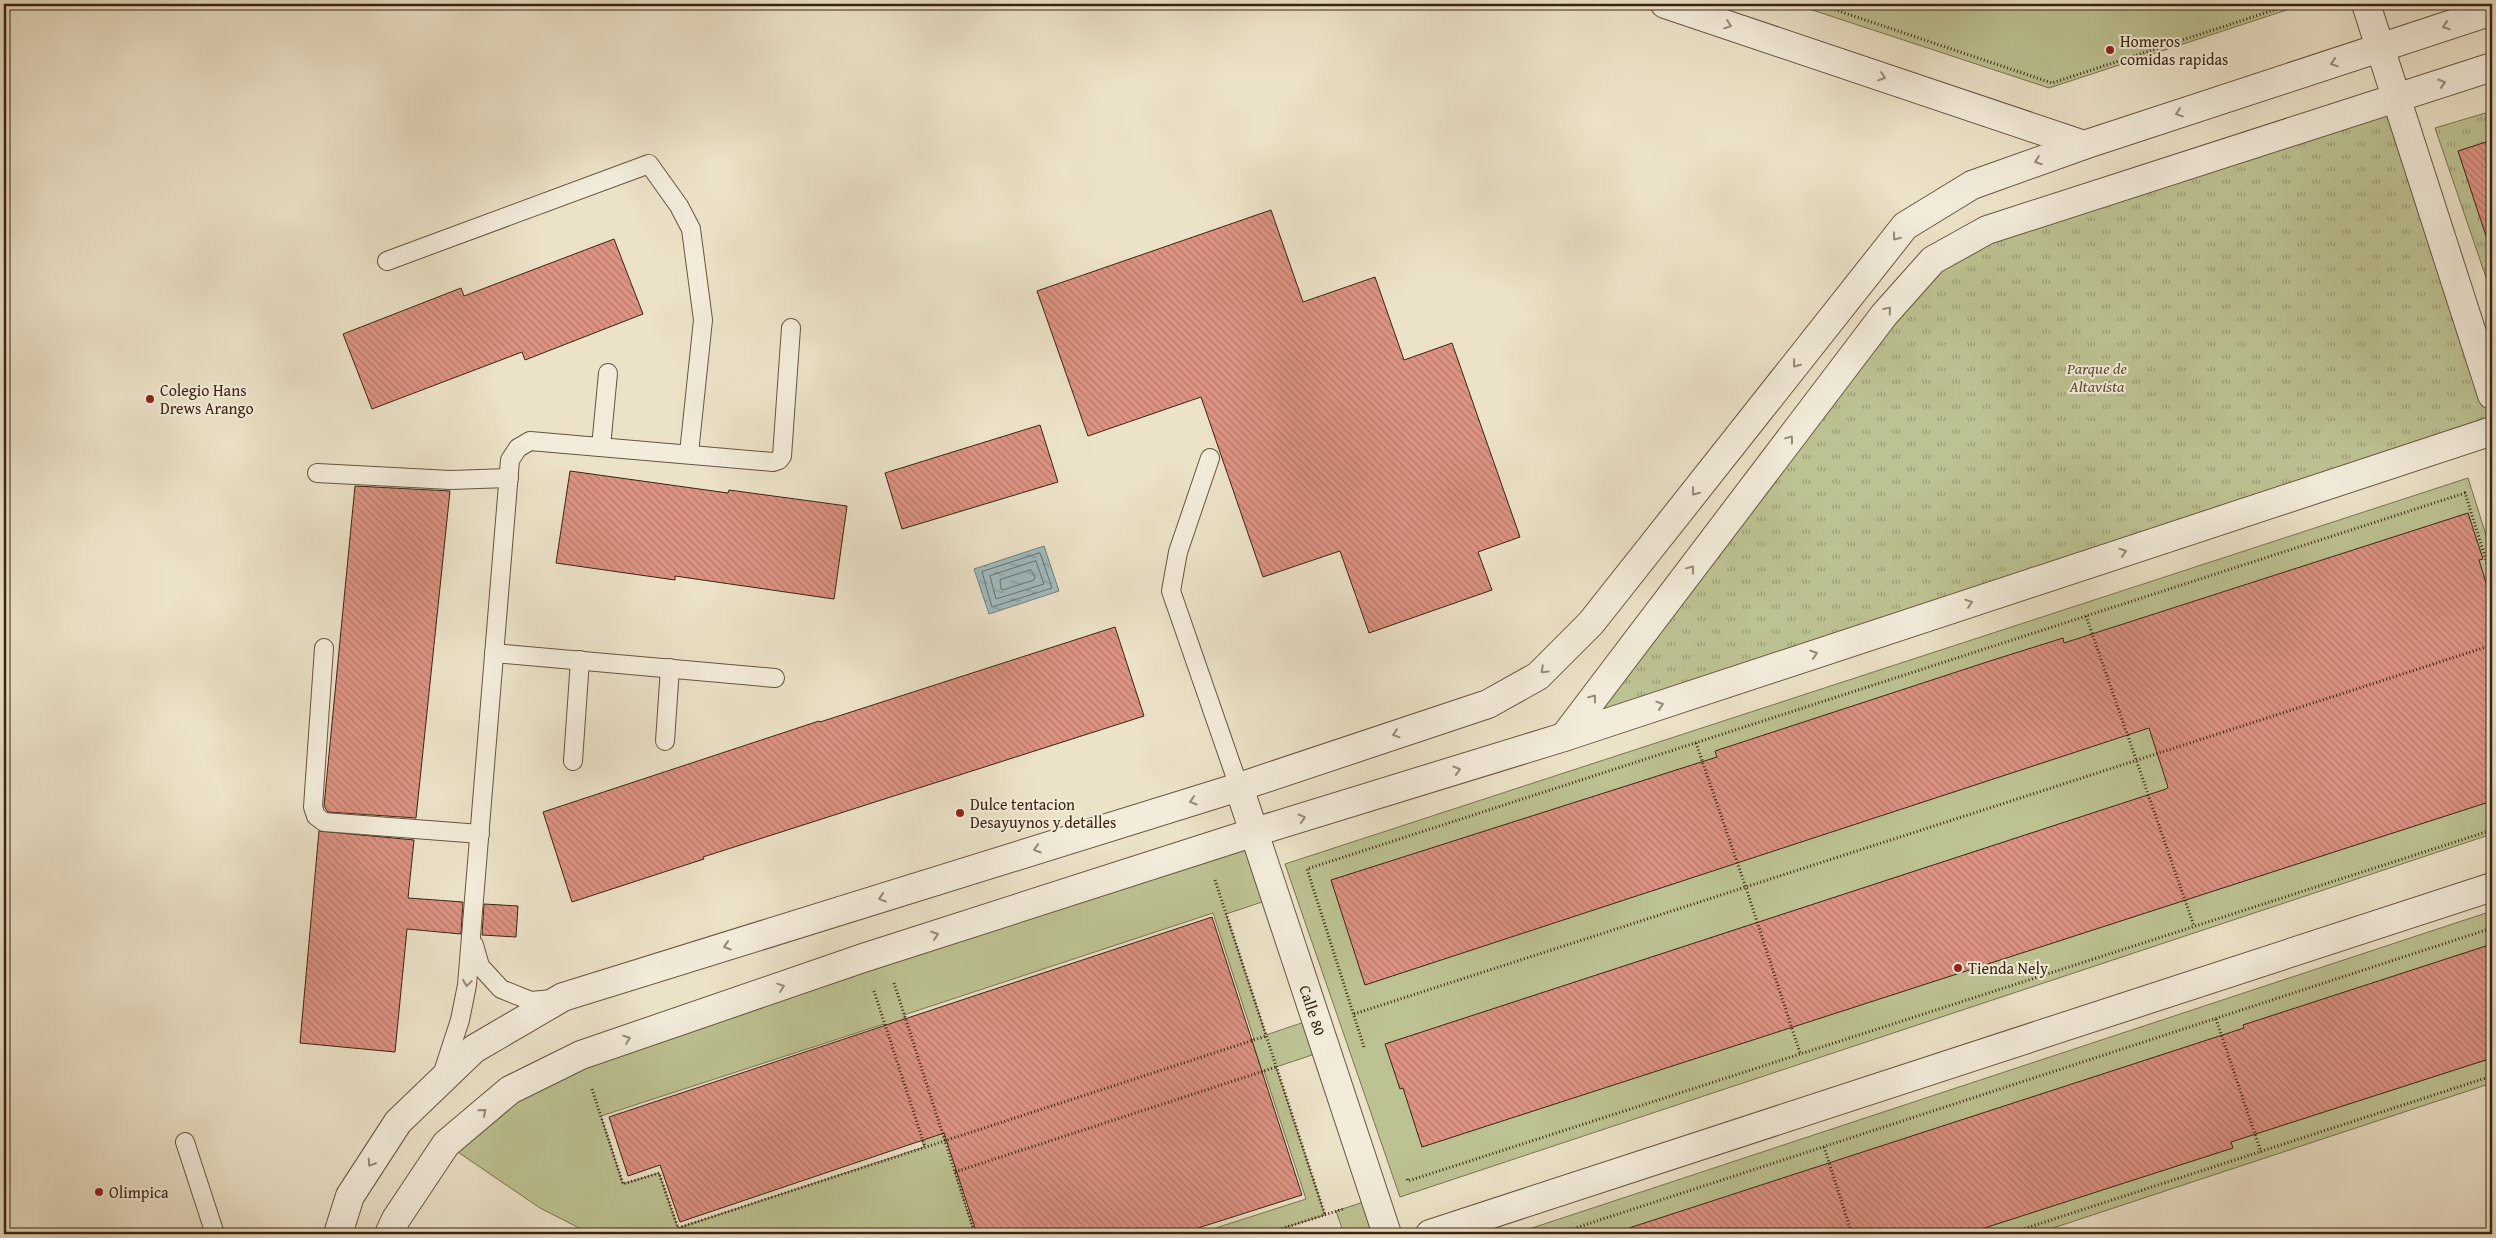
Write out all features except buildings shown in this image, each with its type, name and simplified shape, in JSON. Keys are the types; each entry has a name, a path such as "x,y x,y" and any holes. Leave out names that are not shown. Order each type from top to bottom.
{"street":[{"path":"1665,4 2084,145"},
{"path":"2366,4 2492,395"},
{"path":"338,1234 350,1196 398,1122 474,1049 563,997 1239,787 1488,704 1538,676 1591,623 1905,226 1972,185 2084,145 2492,11"},
{"path":"1564,737 1884,314 1933,260 1987,230 2492,68"},
{"path":"390,1234 396,1219 446,1144 510,1090 581,1055 863,958 1255,832 1564,737 2492,431"},
{"name":"Calle 80","path":"1239,787 1387,1234"},
{"path":"1430,1234 2492,887"}],"lane":[{"path":"387,261 649,164 679,206 691,229 703,320 689,453"},
{"path":"440,1081 464,1002 472,934 510,460 518,448 530,442 689,453 773,462 779,460 782,456 791,328"},
{"path":"601,447 608,373"},
{"path":"1210,458 1178,552 1171,591 1239,787"},
{"path":"317,473 450,480 509,478"},
{"path":"324,648 313,807 316,816 324,822 480,834"},
{"path":"494,653 775,678"},
{"path":"573,761 580,660"},
{"path":"665,741 670,668"},
{"path":"472,934 480,966 501,989 530,1001 563,997"},
{"path":"185,1142 215,1234"}],"path":[{"path":"1818,4 2052,83 2292,4"},
{"path":"4,218 8,232 4,240"},
{"path":"1366,1051 1307,869 2465,493 2492,579"},
{"path":"2086,616 2194,926"},
{"path":"1354,1014 2492,645"},
{"path":"1696,743 1800,1053"},
{"path":"1405,1172 1408,1181 2492,830"},
{"path":"1226,914 1325,1215"},
{"path":"1557,1234 2492,928"},
{"path":"904,1014 975,1234"},
{"path":"2216,1019 2261,1152"},
{"path":"884,1023 924,1147"},
{"path":"601,1116 623,1184 659,1173 678,1228 1266,1036"},
{"path":"955,1172 1276,1067"},
{"path":"2008,1234 2492,1076"},
{"path":"1824,1147 1852,1234"},
{"path":"1265,1234 1336,1211"}],"green space":[{"path":"1794,4 2305,4 2049,88"},
{"name":"Parque de Altavista","path":"2396,98 2492,395 2492,431 1564,737 1933,260"},
{"path":"2492,111 2492,295 2435,128"},
{"path":"2468,478 2492,554 2492,834 1400,1197 1285,864"},
{"path":"1255,832 1277,897 1226,914 1266,1035 1316,1018 1327,1050 1276,1067 1325,1215 1265,1234 1197,1234 1306,1199 1264,1071 955,1172 975,1234 591,1234 540,1208 446,1144 510,1090","holes":["1213,913 1254,1039 945,1141 904,1015","884,1024 924,1147 678,1228 659,1173 623,1184 601,1116"]},
{"path":"2492,911 2492,1083 2035,1234 1514,1234"},
{"path":"1376,1198 1387,1234 1344,1234 1336,1211"}],"water":[{"path":"1044,546 1059,591 989,614 974,569"}],"place":[{"name":"Homeros comidas rapidas","path":"2110,50"},
{"name":"Colegio Hans Drews Arango","path":"150,399"},
{"name":"Dulce tentacion Desayuynos y detalles","path":"960,813"},
{"name":"Tienda Nely","path":"1958,968"},
{"name":"Olimpica","path":"99,1192"}]}
